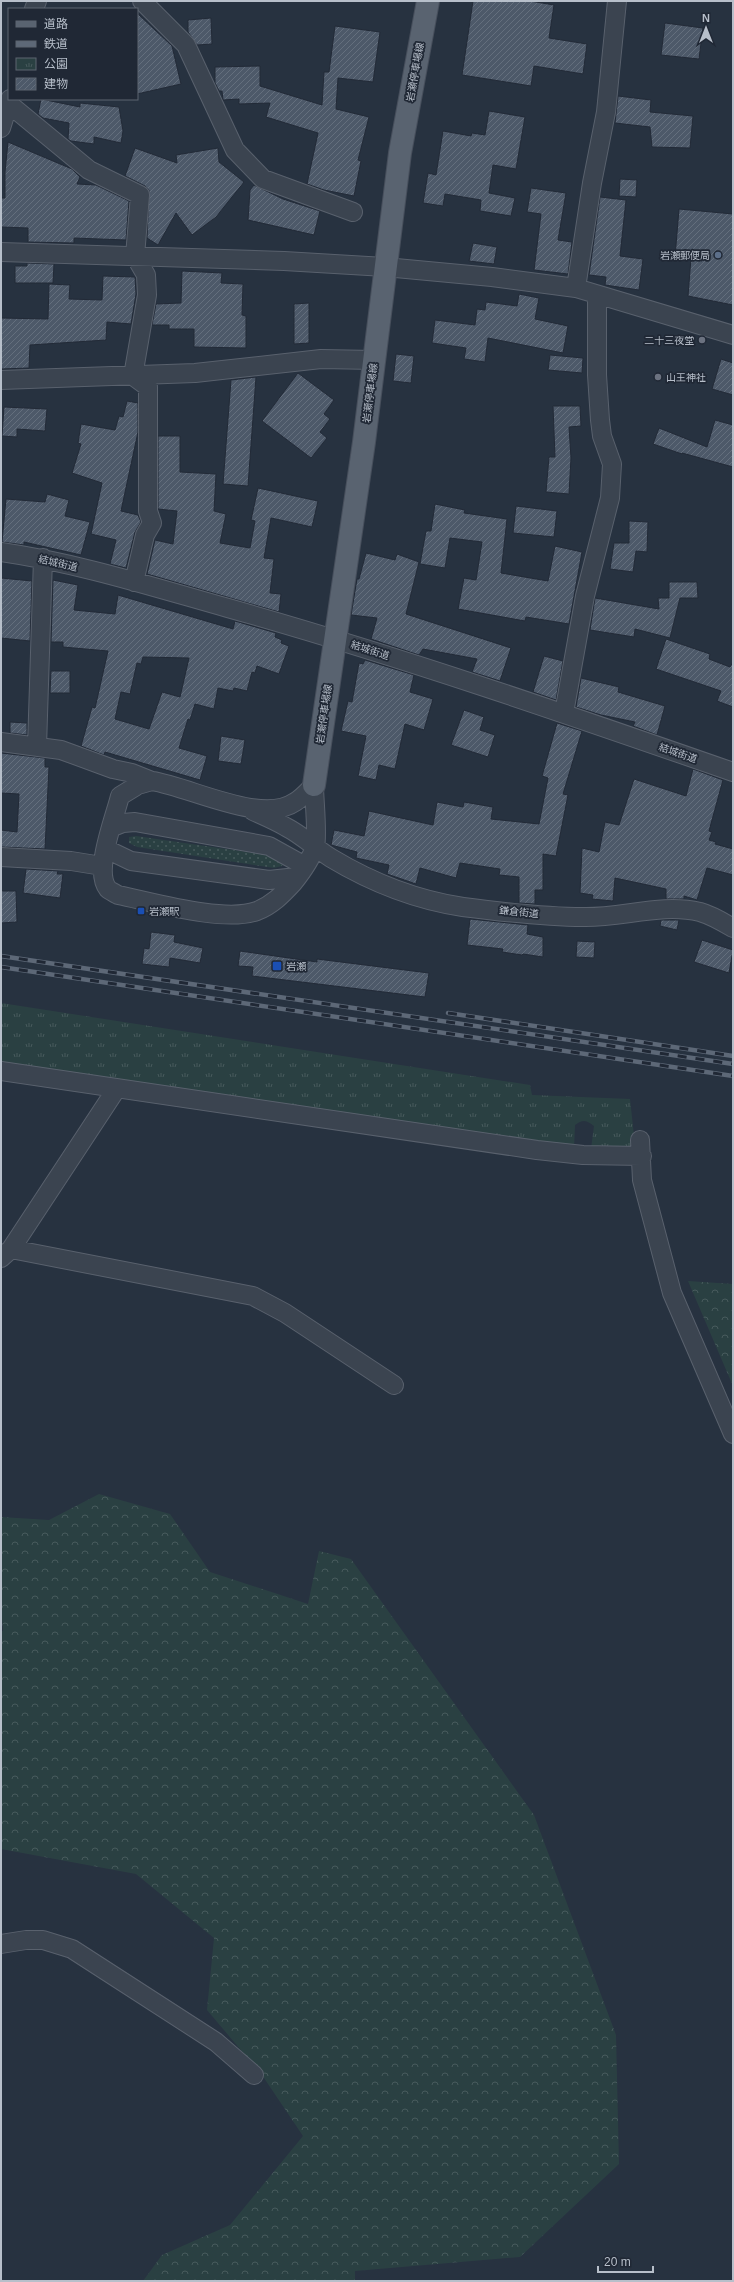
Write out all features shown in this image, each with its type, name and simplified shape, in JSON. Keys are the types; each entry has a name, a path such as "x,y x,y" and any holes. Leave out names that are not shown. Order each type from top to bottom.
{"main road":[{"name":"岩瀬停車場線","path":"314,785 374,360 400,153 428,1"}],"street":[{"path":"142,1 186,46 234,150 263,179 354,212"},
{"path":"576,288 592,183 606,112 617,1"},
{"path":"1,128 9,102 89,170 140,195 135,256 146,275 147,296 133,376"},
{"path":"1,252 135,256 385,267 492,277 576,288 597,296 733,335"},
{"path":"564,713 585,596 610,498 612,464 602,436 597,375 597,296"},
{"path":"1,380 195,373 321,359 374,360"},
{"path":"133,376 148,387 148,511 152,523 145,534 134,582"},
{"name":"結城街道","path":"1,552 43,558 335,638 564,713 733,772"},
{"path":"37,746 43,558"},
{"path":"1,742 61,750 113,769 132,773 152,781 188,789 247,808 280,808 295,802 314,785"},
{"path":"113,769 119,786 120,796 104,858 103,879 108,889 118,895 196,911 229,914 256,911 272,904 282,896 301,872 315,846 314,785"},
{"path":"120,796 138,785 152,781"},
{"name":"鎌倉街道","path":"247,808 287,827 330,857 391,888 462,907 584,918 642,911 684,910 701,913 733,928"},
{"path":"113,827 123,823 135,822 269,846 301,872"},
{"path":"1,857 71,861 104,858 269,880 301,872"},
{"path":"1,1071 538,1150 583,1155 641,1148 642,1180 672,1293 733,1434"},
{"path":"117,1088 6,1253 254,1296 285,1313 394,1385"},
{"path":"1,1944 26,1940 43,1940 72,1949 216,2042 254,2075"}],"green space":[{"path":"136,836 276,856 284,862 282,866 274,868 137,847 129,843 129,837"},
{"path":"1,1003 530,1085 532,1095 630,1099 635,1145 622,1149 591,1149 594,1126 589,1122 584,1121 575,1125 574,1149 1,1064"},
{"path":"688,1281 733,1284 733,1386"},
{"path":"99,1494 170,1514 210,1572 308,1604 319,1551 351,1559 534,1815 616,2035 619,2164 520,2257 355,2271 355,2281 143,2281 162,2255 230,2225 303,2136 262,2075 207,2010 214,1938 136,1874 1,1849 1,1631 3,1631 1,1608 1,1517 49,1520"}],"building":[{"path":"473,1 530,1 554,5 549,38 587,44 583,74 534,66 531,86 462,75"},
{"path":"138,14 172,46 181,84 138,94"},
{"path":"211,18 212,44 197,45 188,32 188,20"},
{"path":"665,23 703,28 699,59 661,55"},
{"path":"335,26 380,32 373,82 338,78 336,109 369,117 358,160 361,161 354,196 324,190 307,184 318,133 266,117 270,103 239,104 239,99 223,100 222,91 219,91 215,83 215,67 260,66 260,86 322,105 324,72 329,72"},
{"path":"618,96 651,100 650,112 693,116 690,148 652,147 650,127 615,123"},
{"path":"41,100 80,107 80,103 119,107 123,131 121,143 94,137 94,144 71,141 68,139 69,123 43,118 38,114"},
{"path":"489,111 525,117 516,169 493,165 489,193 515,198 511,216 480,211 481,200 445,194 443,206 423,203 428,173 436,175 443,131 471,136 472,133 485,135"},
{"path":"8,142 72,169 80,177 77,184 96,185 129,201 126,240 74,238 74,243 28,242 28,228 1,227 1,198 5,198 5,172"},
{"path":"135,148 177,163 176,155 218,148 219,162 244,182 216,217 192,235 176,213 158,245 147,238 149,190 145,186 125,176"},
{"path":"620,179 637,180 636,197 619,196"},
{"path":"254,185 283,199 320,211 314,235 248,220 250,190"},
{"path":"531,188 566,193 558,240 572,242 568,274 534,270 541,214 527,212"},
{"path":"600,197 626,200 620,256 643,259 639,290 605,285 606,277 589,275"},
{"path":"679,209 733,214 733,305 688,296 691,258 675,257"},
{"path":"473,243 497,247 494,264 469,261"},
{"path":"27,263 54,264 53,283 15,283 15,266 27,266"},
{"path":"182,271 222,273 221,283 243,284 242,315 246,316 246,348 194,347 194,329 169,329 169,325 152,325 156,304 181,303"},
{"path":"103,276 135,277 136,294 131,324 107,322 106,340 30,345 29,368 1,369 1,318 48,319 49,284 70,285 69,299 102,300"},
{"path":"519,294 539,298 535,319 568,326 563,353 488,338 485,362 464,359 466,348 432,343 435,320 475,325 477,309 485,310 486,302 517,306"},
{"path":"309,303 309,343 294,344 294,304"},
{"path":"396,354 414,356 411,383 393,381"},
{"path":"550,355 583,358 582,373 548,370"},
{"path":"721,359 733,363 733,395 712,389"},
{"path":"298,373 334,400 324,414 330,419 320,432 327,438 311,458 262,421"},
{"path":"256,377 248,486 223,484 231,380"},
{"path":"127,401 138,403 138,432 121,511 138,515 141,522 135,532 126,568 110,564 116,540 91,534 102,483 72,473 81,444 78,443 81,424 115,430 119,416 123,417"},
{"path":"553,406 580,406 581,426 569,427 571,458 569,494 546,492 549,457 555,457"},
{"path":"4,407 47,409 45,431 17,429 17,437 2,436"},
{"path":"715,420 733,425 733,467 682,454 653,444 659,428 707,447"},
{"path":"158,436 180,436 180,472 216,474 214,511 226,514 220,543 250,548 255,521 251,520 258,488 318,501 312,527 271,518 264,558 274,559 270,593 281,594 279,612 147,574 155,540 173,544 177,511 158,509"},
{"path":"47,494 69,500 65,516 90,522 81,555 24,542 24,545 2,542 6,499 45,502"},
{"path":"435,504 465,510 464,513 507,519 501,573 548,581 555,546 582,552 569,624 526,617 525,621 458,609 464,578 476,580 482,542 450,538 445,568 420,564 426,531 431,531"},
{"path":"516,506 557,511 554,537 513,533"},
{"path":"629,521 648,522 647,552 636,551 633,572 610,569 614,543 629,543"},
{"path":"366,553 395,560 397,554 419,562 406,614 511,648 500,681 472,672 477,659 423,649 419,655 371,639 377,618 351,615 357,579 359,579"},
{"path":"1,578 32,581 30,641 1,638"},
{"path":"53,580 78,585 74,610 115,614 118,595 233,629 235,621 276,633 275,637 282,640 281,643 289,646 279,674 257,666 255,673 252,672 247,691 234,688 233,691 218,688 214,709 195,704 190,720 188,719 179,748 207,756 200,780 105,752 104,755 81,746 92,707 95,708 108,651 63,647 63,642 51,642","holes":["143,657 189,658 180,697 162,692 149,729 115,719 121,692 130,694 137,663 141,664"]},
{"path":"669,582 697,582 698,598 680,598 670,638 635,629 634,637 590,630 595,598 659,609 658,598 669,598"},
{"path":"666,639 710,654 709,659 730,667 733,662 733,707 717,701 721,691 656,669"},
{"path":"544,656 563,661 556,700 533,692"},
{"path":"365,660 414,675 410,692 433,699 424,730 405,724 395,769 379,765 376,780 358,776 366,736 341,731 348,701 352,702 359,663 363,664"},
{"path":"51,671 70,671 70,693 50,693"},
{"path":"581,678 619,687 618,692 665,706 657,735 633,726 635,722 601,715 576,707"},
{"path":"464,710 484,717 480,730 495,735 488,757 451,745"},
{"path":"10,722 27,723 27,735 10,733"},
{"path":"557,723 582,731 563,794 568,795 556,856 543,854 543,890 535,890 535,904 519,903 519,877 499,875 500,869 460,863 456,878 420,868 416,884 387,874 389,865 356,858 357,852 331,845 334,830 364,836 369,811 433,825 437,802 463,807 464,802 493,807 491,819 539,824 548,778 542,776"},
{"path":"221,736 245,740 241,764 218,761"},
{"path":"1,753 45,758 45,767 49,767 45,849 1,847 1,830 17,832 19,794 1,793"},
{"path":"693,769 723,780 709,831 712,832 709,840 716,842 715,844 733,849 733,875 707,868 697,900 684,896 684,899 666,899 666,889 615,878 613,901 592,899 593,895 580,893 582,848 599,852 605,822 619,825 634,779 686,796"},
{"path":"26,869 58,871 57,874 63,874 60,898 23,893"},
{"path":"1,891 16,891 17,922 1,923"},
{"path":"470,919 528,925 527,934 543,937 543,957 502,952 503,949 467,945"},
{"path":"661,920 679,920 677,930 660,926"},
{"path":"151,932 175,935 174,942 203,948 200,963 170,958 169,967 142,964 144,948 149,949"},
{"path":"702,940 733,950 729,973 694,962"},
{"path":"577,941 595,942 594,958 576,957"},
{"path":"240,951 317,962 317,959 429,973 425,997 252,976 253,967 238,966"}],"railway":[{"path":"1,956 733,1064"},
{"path":"1,967 733,1076"},
{"path":"448,1013 733,1056"}],"place":[{"name":"岩瀬郵便局","path":"718,255"},
{"name":"二十三夜堂","path":"702,340"},
{"name":"山王神社","path":"658,377"},
{"name":"岩瀬駅","path":"141,911"},
{"name":"岩瀬","path":"277,966"}]}
